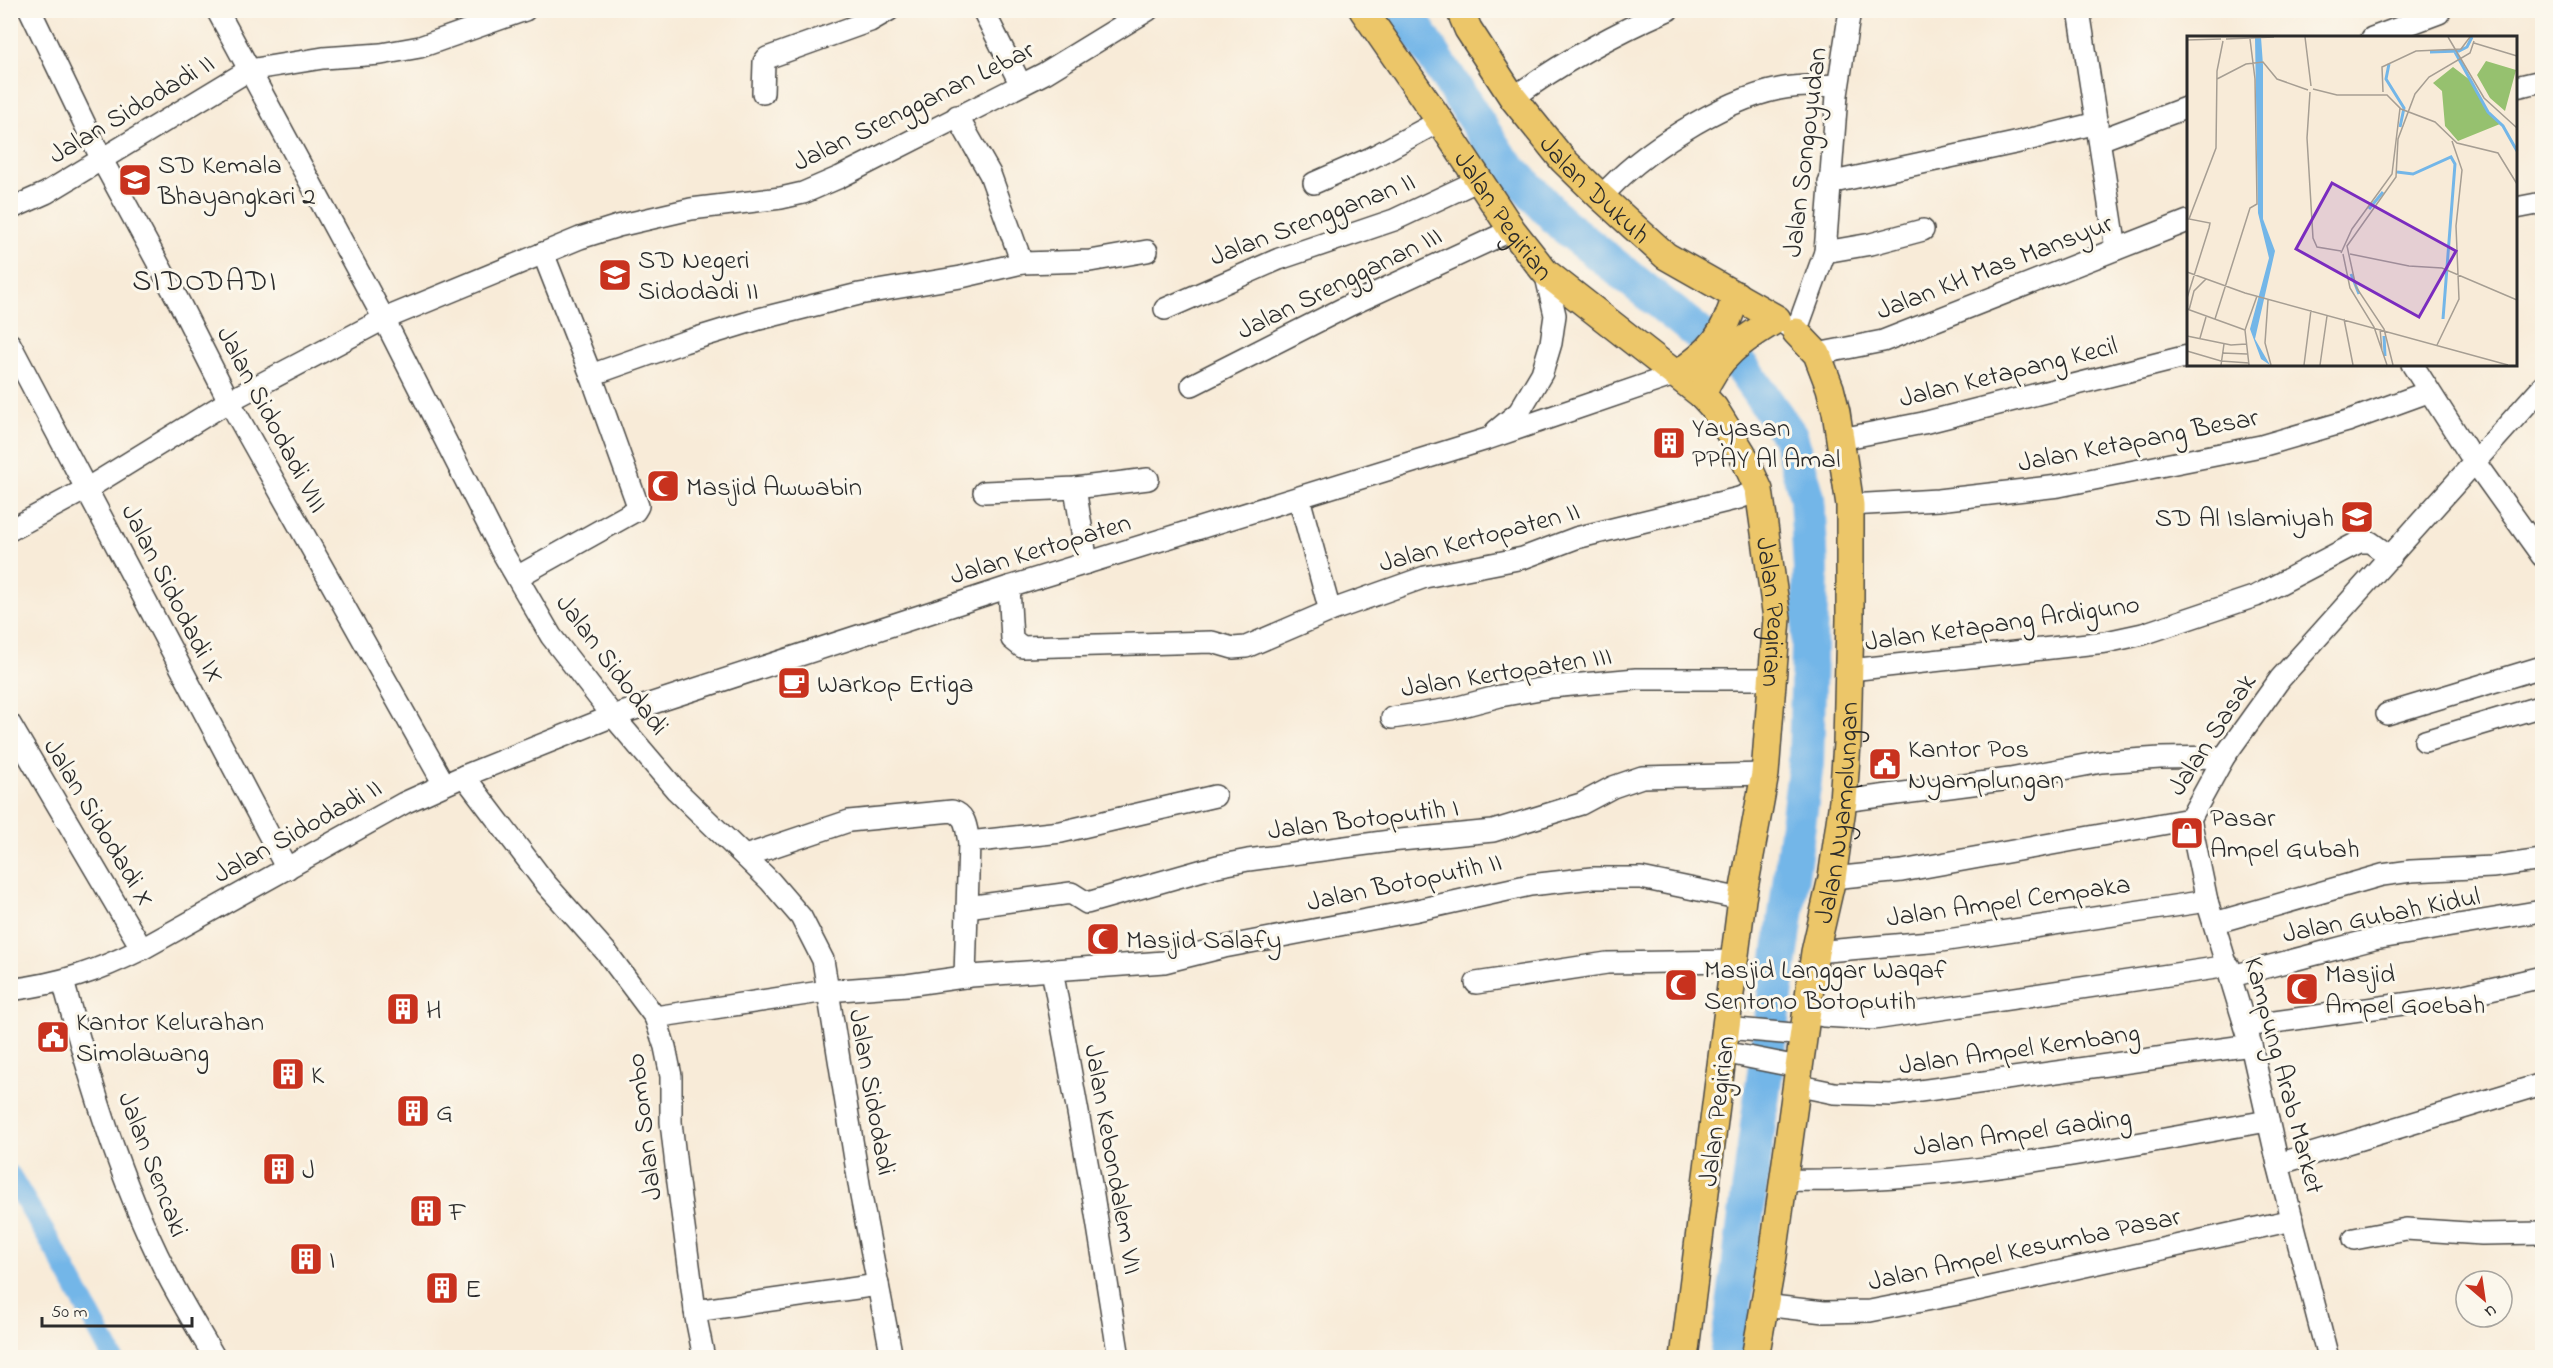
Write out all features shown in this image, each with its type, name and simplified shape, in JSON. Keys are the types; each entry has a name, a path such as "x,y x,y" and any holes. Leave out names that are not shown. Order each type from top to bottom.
{"main road":[{"name":"Jalan Pegirian","path":"1363,10 1512,230 1545,272 1697,376 1742,453 1759,490 1777,618 1774,679 1765,774 1742,899 1735,961 1732,1041 1684,1358"},
{"name":"Jalan Dukuh","path":"1460,10 1468,28 1513,98 1563,160 1601,197 1666,256 1786,325"},
{"path":"1697,376 1731,338 1737,295"},
{"path":"1731,338 1786,325"},
{"name":"Jalan Nyamplungan","path":"1755,1358 1783,1180 1792,1072 1832,878 1843,801 1850,670 1850,505 1841,439 1830,388 1817,354 1786,325"}],"street":[{"name":"Jalan Sidodadi VIII","path":"30,10 102,160 229,401 444,784"},
{"name":"Jalan Sidodadi","path":"218,10 384,318 517,577 551,636 612,716 676,790 770,881 801,917 823,960 892,1358"},
{"path":"249,70 323,58 381,54 420,46 525,10"},
{"path":"762,93 764,62 767,58 870,21 889,10"},
{"path":"983,10 1020,83"},
{"name":"Jalan Srengganan Lebar","path":"10,530 88,488 229,401 384,318 599,232 657,215 803,193 840,177 1020,83 1045,73 1148,10"},
{"path":"1513,98 1625,29 1668,10"},
{"name":"Jalan Songoyudan","path":"1786,325 1825,252 1838,85 1850,10"},
{"path":"2079,10 2116,249"},
{"path":"2378,36 2439,13"},
{"name":"Jalan Sidodadi II","path":"10,209 25,205 46,194 249,70"},
{"path":"2517,87 2542,81"},
{"path":"1601,197 1619,176 1645,156 1692,126 1730,107 1778,89 1838,85"},
{"path":"1829,183 2015,143 2098,132 2187,107"},
{"path":"957,116 990,174 1022,263"},
{"path":"1314,183 1371,158 1440,121"},
{"name":"Jalan Srengganan II","path":"1165,309 1279,259 1394,220 1479,180"},
{"path":"2517,208 2542,203"},
{"name":"Jalan KH Mas Mansyur","path":"1817,354 1883,341 2187,221"},
{"name":"Jalan Srengganan III","path":"1192,385 1350,305 1512,230"},
{"path":"1825,252 1871,244 1923,230"},
{"path":"591,375 684,342 759,319 859,294 961,277 1022,263 1090,261 1147,251"},
{"path":"517,577 635,511 638,506 591,375 543,253"},
{"name":"Jalan Kertopaten","path":"1487,439 1519,412 1542,373 1551,343 1555,315 1545,272"},
{"name":"Jalan Sidodadi IX","path":"10,344 287,868"},
{"name":"Jalan Ketapang Kecil","path":"1841,439 1923,423 2187,356"},
{"path":"2413,366 2474,461 2542,556"},
{"name":"Jalan Kertopaten","path":"612,716 1009,586 1697,376"},
{"name":"Jalan Sasak","path":"1832,878 1902,871 2190,819 2224,757 2280,679 2542,387"},
{"name":"Jalan Ketapang Besar","path":"1850,505 1938,500 2059,486 2261,446 2348,421 2428,392"},
{"path":"984,492 1075,488 1148,479"},
{"path":"1075,488 1087,563"},
{"name":"Jalan Kertopaten II","path":"1009,586 1012,639 1022,647 1212,642 1238,648 1330,611 1425,578 1523,558 1576,538 1738,498 1759,490"},
{"path":"1299,498 1330,611"},
{"name":"Jalan Ketapang Ardiguno","path":"1850,670 2127,639 2256,596 2359,542 2370,542 2391,557"},
{"path":"2387,714 2542,668"},
{"name":"Jalan Kertopaten III","path":"1392,718 1451,709 1500,696 1551,687 1636,680 1774,679"},
{"path":"2425,741 2542,706"},
{"name":"Jalan Sidodadi II","path":"10,990 63,981 103,968 444,784 612,716"},
{"name":"Jalan Sidodadi X","path":"10,724 142,949"},
{"path":"1843,801 2010,779 2101,762 2224,757"},
{"name":"Jalan Botoputih I","path":"967,907 1071,893 1087,903 1217,866 1248,860 1390,841 1493,831 1581,804 1613,787 1642,777 1765,774"},
{"name":"Jalan Sombo","path":"464,776 546,884 607,953 655,1017 671,1076 671,1122 695,1311 704,1358"},
{"path":"969,842 1061,832 1215,796"},
{"path":"745,856 849,821 952,811 959,813 965,821 969,842 965,977"},
{"name":"Kampung Arab Market","path":"2190,819 2207,900 2249,1036 2278,1164 2326,1351"},
{"path":"2214,923 2382,875 2411,871 2492,867 2542,860"},
{"name":"Jalan Botoputih II","path":"655,1017 827,991 965,977 1164,962 1224,947 1413,911 1530,885 1592,878 1641,878 1742,899"},
{"name":"Jalan Ampel Cempaka","path":"1815,952 1941,941 2207,900"},
{"name":"Jalan Gubah Kidul","path":"1732,1041 1801,1027 1824,1016 1874,1019 2230,971 2374,939 2542,911"},
{"path":"1476,983 1607,963 1735,961"},
{"name":"Jalan Kebondalem VII","path":"1052,970 1093,1195 1119,1358"},
{"name":"Jalan Ampel Kembang","path":"1732,1041 1834,1093 1891,1095 2249,1036 2460,996 2542,977"},
{"name":"Jalan Sencaki","path":"63,981 106,1130 131,1195 165,1270 215,1358"},
{"path":"2278,1164 2542,1084"},
{"name":"Jalan Ampel Gading","path":"1783,1180 1839,1181 1904,1177 2024,1163 2268,1121"},
{"name":"Jalan Ampel Kesumba Pasar","path":"1764,1305 1824,1312 1870,1311 1963,1293 2293,1220"},
{"path":"2354,1239 2406,1228 2482,1234 2542,1233"},
{"path":"695,1311 878,1285"}],"waterway":[{"path":"1404,10 1500,158 1562,224 1742,368 1790,436 1807,497 1811,569 1806,764 1727,1358"},
{"path":"10,1175 58,1255 113,1358"}],"place":[{"name":"SD Kemala Bhayangkari 2","path":"135,180"},
{"name":"SD Negeri Sidodadi II","path":"615,275"},
{"name":"Yayasan PPAY Al Amal","path":"1669,443"},
{"name":"Masjid Awwabin","path":"663,486"},
{"name":"SD Al Islamiyah","path":"2357,517"},
{"name":"Warkop Ertiga","path":"794,683"},
{"name":"Kantor Pos Nyamplungan","path":"1885,764"},
{"name":"Pasar Ampel Gubah","path":"2187,833"},
{"name":"Masjid Salafy","path":"1103,939"},
{"name":"Masjid Langgar Waqaf Sentono Botoputih","path":"1681,985"},
{"name":"Masjid Ampel Goebah","path":"2302,989"},
{"name":"H","path":"403,1009"},
{"name":"Kantor Kelurahan Simolawang","path":"53,1037"},
{"name":"K","path":"288,1074"},
{"name":"G","path":"413,1111"},
{"name":"J","path":"279,1169"},
{"name":"F","path":"426,1211"},
{"name":"I","path":"306,1259"},
{"name":"E","path":"442,1288"}],"district":[{"name":"SIDODADI","path":"205,280"}]}
